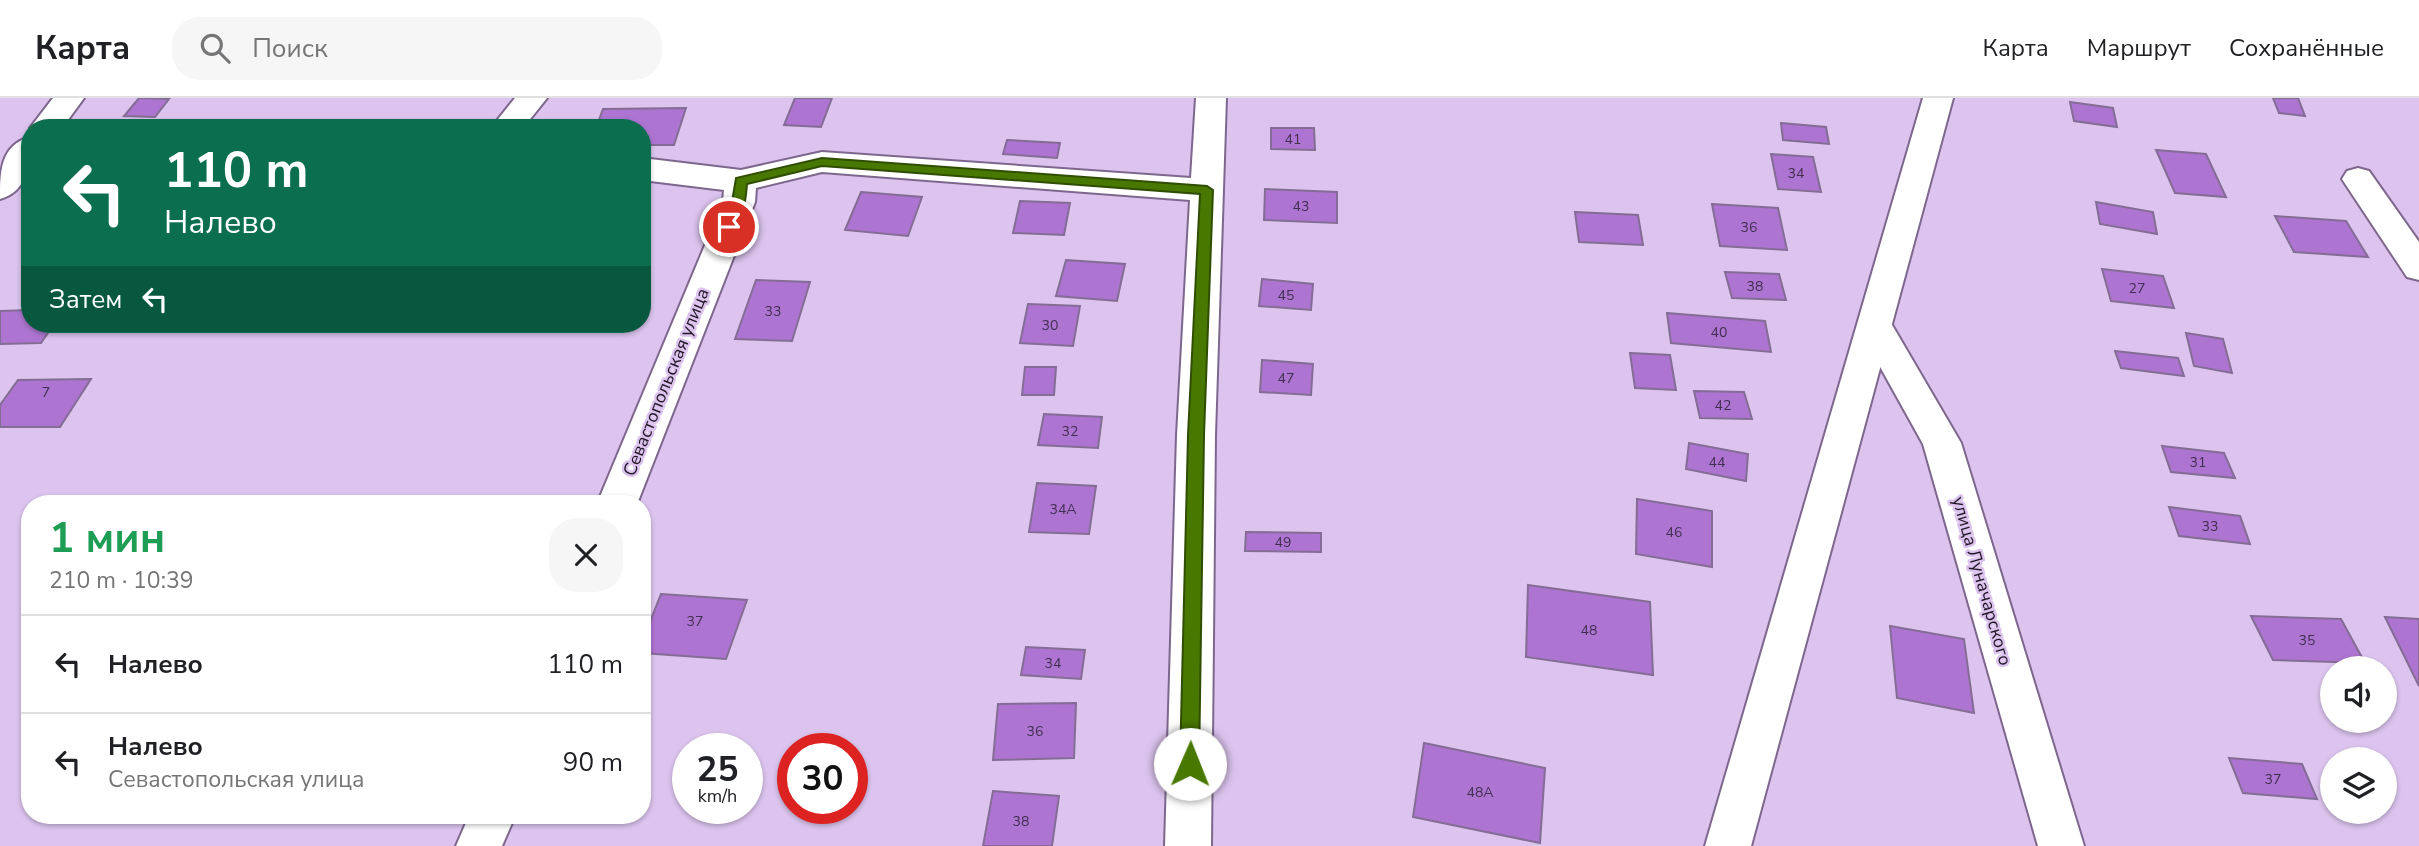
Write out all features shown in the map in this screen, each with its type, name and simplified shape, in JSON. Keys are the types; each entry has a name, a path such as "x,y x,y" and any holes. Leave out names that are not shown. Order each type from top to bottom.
{"street":[{"path":"52,119 69,98"},
{"path":"514,119 531,98"},
{"path":"1188,846 1196,435 1211,98"},
{"path":"1728,846 1876,327 1938,98"},
{"path":"0,188 21,159"},
{"path":"651,170 741,181 822,162 1207,190"},
{"path":"2358,179 2419,268"},
{"name":"Севастопольская улица","path":"621,495 739,202 741,181"},
{"name":"улица Луначарского","path":"1876,327 1942,443 2061,846"},
{"path":"479,846 489,824"}],"building":[{"path":"139,98 169,99 155,117 124,116"},
{"path":"795,98 832,98 821,127 784,125"},
{"path":"2273,98 2298,98 2305,116 2279,113"},
{"path":"2070,102 2113,108 2117,127 2074,121"},
{"path":"686,108 674,145 651,145 651,119 599,119 603,109"},
{"path":"1781,123 1826,127 1829,144 1783,140"},
{"path":"1271,128 1314,128 1315,150 1271,149"},
{"path":"1007,140 1060,143 1057,158 1003,154"},
{"path":"2156,150 2206,154 2226,197 2175,193"},
{"path":"1771,154 1813,157 1821,192 1778,189"},
{"path":"1265,189 1337,192 1337,223 1264,220"},
{"path":"861,192 922,197 908,236 845,230"},
{"path":"1020,201 1070,203 1064,235 1013,233"},
{"path":"2096,202 2153,212 2157,234 2100,224"},
{"path":"1712,204 1778,208 1787,250 1720,246"},
{"path":"1575,212 1638,215 1643,245 1579,242"},
{"path":"2275,216 2346,221 2368,257 2294,252"},
{"path":"1066,260 1125,264 1117,301 1056,296"},
{"path":"2102,269 2163,276 2174,308 2111,301"},
{"path":"1725,272 1779,274 1786,300 1732,298"},
{"path":"1262,279 1313,284 1311,310 1259,306"},
{"path":"756,280 810,282 792,341 735,339"},
{"path":"1028,304 1080,306 1073,346 1020,343"},
{"path":"21,310 21,333 48,333 41,343 0,344 0,311"},
{"path":"1667,313 1765,321 1771,352 1671,343"},
{"path":"2186,333 2223,339 2232,373 2194,366"},
{"path":"2115,351 2178,358 2184,376 2121,368"},
{"path":"1630,353 1670,355 1676,390 1635,388"},
{"path":"1262,360 1313,364 1311,395 1260,392"},
{"path":"1025,367 1056,367 1054,395 1022,395"},
{"path":"91,379 60,427 0,427 0,405 18,380"},
{"path":"1694,391 1744,392 1752,419 1700,418"},
{"path":"1044,414 1102,417 1098,448 1038,445"},
{"path":"1689,443 1748,454 1746,481 1686,469"},
{"path":"2162,446 2224,453 2235,478 2171,472"},
{"path":"1037,483 1096,486 1089,534 1029,532"},
{"path":"1637,499 1712,511 1712,567 1636,554"},
{"path":"2169,507 2240,516 2250,544 2179,536"},
{"path":"1246,532 1321,533 1321,552 1245,551"},
{"path":"1528,585 1650,602 1653,675 1526,657"},
{"path":"661,594 747,600 726,659 651,654 651,619"},
{"path":"2251,616 2341,619 2361,656 2320,656 2320,662 2273,660"},
{"path":"2385,617 2419,619 2419,686"},
{"path":"1890,626 1964,639 1974,713 1897,698"},
{"path":"1026,647 1085,650 1081,679 1021,675"},
{"path":"1076,703 1074,758 993,760 998,704"},
{"path":"1424,743 1545,768 1540,843 1413,817"},
{"path":"2229,758 2302,764 2317,799 2243,793"},
{"path":"993,791 1059,796 1052,846 983,846"}],"route":[{"path":"729,227 739,202 741,181 822,162 1207,190 1196,435 1190,764"}]}
